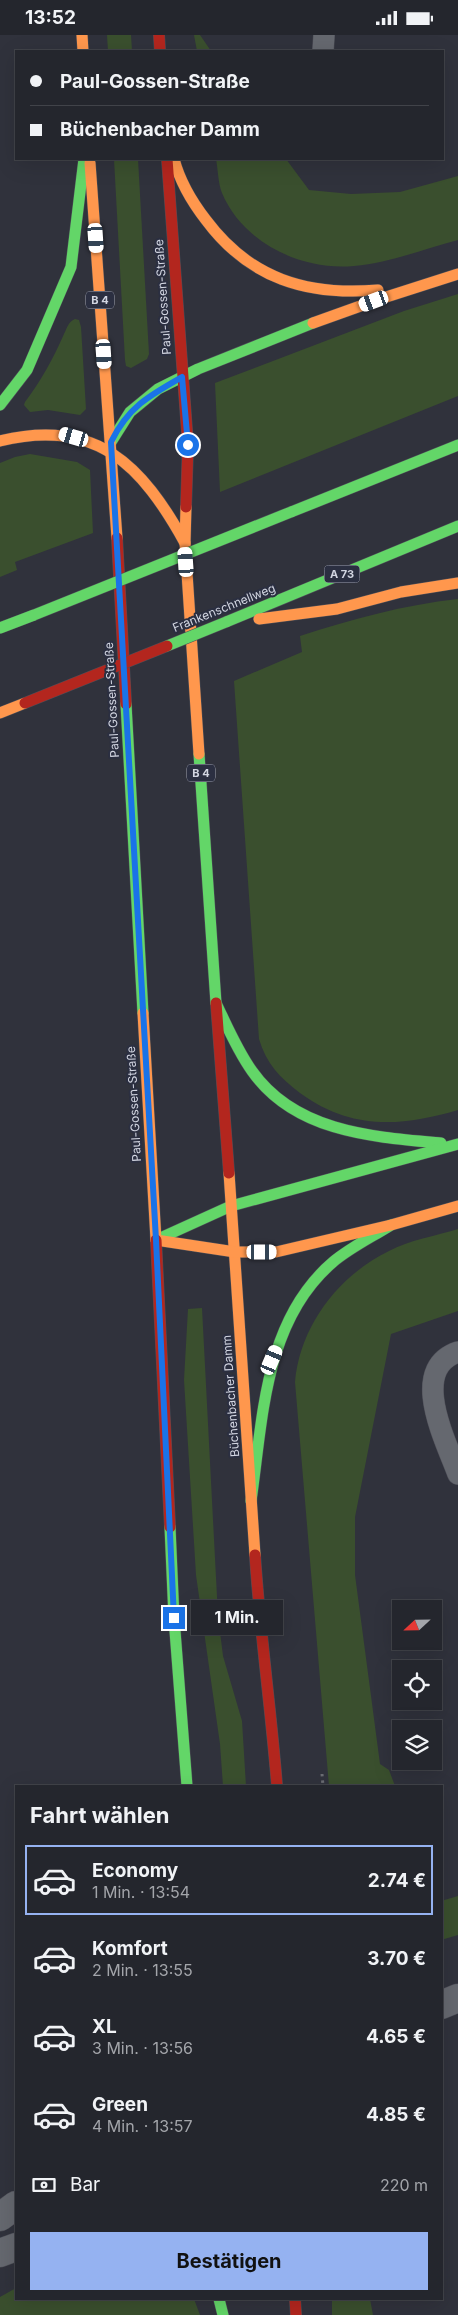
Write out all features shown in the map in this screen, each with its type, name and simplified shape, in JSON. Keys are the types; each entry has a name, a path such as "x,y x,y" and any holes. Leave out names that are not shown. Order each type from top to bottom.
{"main road":[{"path":"82,35 83,50"},
{"path":"159,35 160,50"},
{"path":"0,405 27,370 71,267 84,160"},
{"name":"Paul-Gossen-Straße","path":"90,160 112,448 156,1240"},
{"name":"Paul-Gossen-Straße","path":"167,160 188,445 185,543 216,1003"},
{"path":"174,160 176,169 189,196 208,225 249,264 276,278 307,289 338,293 424,283"},
{"path":"112,448 120,423 131,411 148,396 182,377 323,319 424,283 458,273"},
{"path":"0,441 16,435 40,432 62,434 112,448 149,485 185,543"},
{"path":"0,628 458,445"},
{"name":"Frankenschnellweg","path":"0,713 226,623 458,527"},
{"path":"226,623 337,609 401,593 458,583"},
{"path":"216,1003 242,1055 259,1079 301,1115 341,1131 458,1144"},
{"name":"Büchenbacher Damm","path":"216,1003 235,1252 259,1623 271,1712 277,1785"},
{"path":"156,1240 231,1206 458,1144"},
{"path":"156,1240 235,1252 276,1252 391,1225 458,1206"},
{"path":"251,1501 272,1360 287,1327 310,1288 325,1269 344,1254 391,1225"},
{"path":"156,1240 174,1618 187,1785"},
{"path":"219,2300 224,2315"},
{"path":"228,2300 229,2315"},
{"path":"295,2300 296,2315"}],"street":[{"path":"443,2004 458,1998"},
{"path":"0,2217 15,2206"},
{"path":"0,2253 15,2247"}],"lane":[{"path":"323,50 324,35"},
{"path":"458,1352 442,1360 435,1371 432,1385 434,1404 458,1474"}],"path":[{"path":"322,1774 323,1785"}],"green space":[{"path":"107,35 131,35 132,50 108,50"},
{"path":"194,35 200,35 210,50 197,50"},
{"path":"114,160 138,160 149,354 147,359 131,368 126,366"},
{"path":"216,160 287,160 309,190 351,194 400,192 458,176 458,240 393,259 367,264 334,266 314,264 276,250 244,226 232,211 222,193"},
{"path":"458,294 458,396 220,492 215,383 404,311"},
{"path":"75,319 79,320 81,327 86,409 80,415 48,410 30,412 24,405 25,402 56,352 68,325"},
{"path":"30,454 77,462 90,470 93,533 15,562 17,570 0,577 0,463"},
{"path":"458,599 458,1110 437,1116 396,1122 376,1122 357,1119 338,1114 300,1093 280,1076 270,1063 259,1039 234,681 302,652 300,636 378,613"},
{"path":"458,1229 458,1311 391,1334 355,1517 355,1575 380,1764 389,1770 395,1785 329,1785 295,1382 298,1361 313,1323 338,1289 353,1274 371,1262 397,1247"},
{"path":"202,1308 218,1616 223,1656 242,1721 246,1785 223,1785 220,1744 196,1575 184,1380 188,1309"},
{"path":"458,1896 458,1935 443,1939 443,1900"},
{"path":"15,2289 15,2300 194,2300 200,2315 0,2315 0,2297"},
{"path":"332,2300 370,2300 373,2315 332,2315"}],"traffic: fast":[{"path":"0,405 27,370 71,267 84,160"},
{"path":"111,442 130,412 158,389 198,369 313,323"},
{"path":"291,512 458,445"},
{"path":"34,615 291,512"},
{"path":"226,622 458,526"},
{"path":"0,628 34,615"},
{"path":"167,646 226,622"},
{"path":"126,704 143,1013"},
{"path":"199,754 216,1003"},
{"path":"216,1003 237,1046 252,1071 270,1091 290,1107 313,1119 337,1128 362,1134 441,1143"},
{"path":"156,1240 231,1206 458,1144"},
{"path":"251,1501 264,1404 280,1342 293,1313 310,1286 333,1262 391,1225"},
{"path":"170,1527 174,1618 187,1785"},
{"path":"219,2300 223,2315"}],"traffic: slow":[{"path":"82,35 83,50"},
{"path":"174,160 187,191 206,220 241,257 261,270 304,286 327,290 378,290"},
{"path":"90,163 117,538"},
{"path":"313,323 458,274"},
{"path":"0,441 34,435 63,436 89,442 112,454 133,470 151,491 169,515 185,543"},
{"path":"186,507 185,543 199,754"},
{"path":"259,619 337,609 401,592 458,583"},
{"path":"0,713 25,703"},
{"path":"143,1013 156,1240"},
{"path":"229,1173 255,1555"},
{"path":"156,1240 235,1252 276,1252 391,1225 458,1206"}],"traffic: jam":[{"path":"159,35 160,50"},
{"path":"167,160 188,445 186,507"},
{"path":"117,538 126,704"},
{"path":"25,703 167,646"},
{"path":"216,1003 229,1173"},
{"path":"156,1240 170,1527"},
{"path":"255,1555 277,1785"},
{"path":"295,2300 296,2315"}],"route":[{"path":"174,1618 156,1240 111,442 120,423 131,411 148,396 182,377 188,445"}]}
